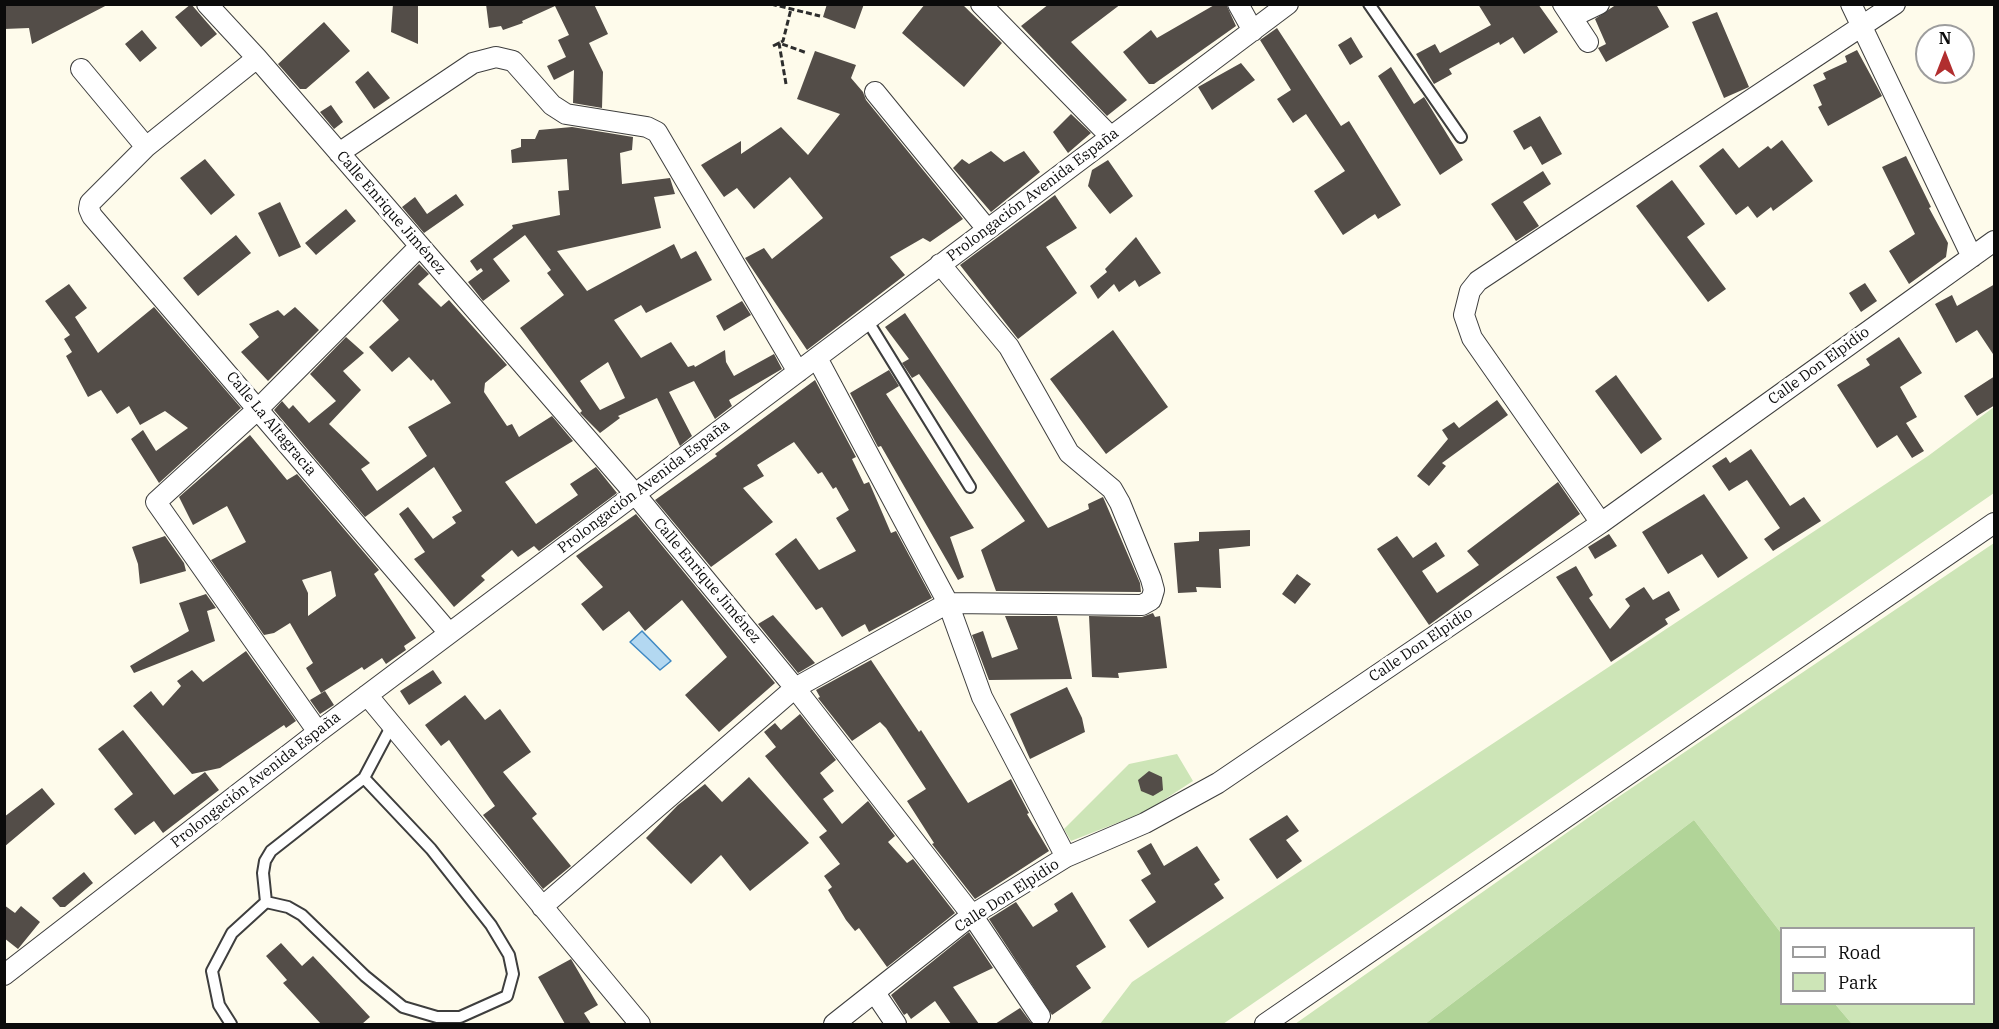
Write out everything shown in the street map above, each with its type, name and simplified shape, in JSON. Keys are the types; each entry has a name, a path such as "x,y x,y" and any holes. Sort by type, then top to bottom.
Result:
{"street":[{"name":"Calle Enrique Jiménez","path":"207,4 257,58 635,494 795,688 972,915 1040,1016"},
{"path":"981,4 1111,137"},
{"path":"1238,4 1253,31"},
{"name":"Prolongación Avenida España","path":"4,975 318,732 1288,4"},
{"path":"1588,42 1568,11 1599,4"},
{"path":"1851,4 1972,257"},
{"path":"1601,523 1472,338 1464,315 1470,291 1478,281 1895,4"},
{"path":"339,153 473,63 496,57 513,61 552,105 566,114 647,128 657,132 798,372"},
{"path":"81,69 146,147 257,58"},
{"path":"875,92 987,229"},
{"name":"Calle La Altagracia","path":"146,147 90,203 92,216 449,633"},
{"name":"Calle Don Elpidio","path":"834,1024 972,915 1066,857 1145,822 1218,783 1601,523 1995,241"},
{"path":"318,732 156,502 258,409 420,246"},
{"path":"542,906 795,688 948,603 1142,605 1151,600 1154,590 1120,503 1112,489 1069,453 1009,347 940,264"},
{"path":"818,358 948,603 982,697 1066,857"},
{"path":"1265,1024 1995,524"},
{"path":"367,695 640,1024"},
{"path":"875,993 896,1024"}],"lane":[{"path":"1369,4 1461,137"},
{"path":"867,320 970,487"},
{"path":"266,902 263,873 265,861 271,851 364,778 392,725"},
{"path":"266,902 288,907 302,915 365,976 403,1007 460,1021 507,996 513,974 509,955 491,925 431,849 364,778"},
{"path":"231,1024 219,1005 212,971 232,933 266,902"}],"path":[{"path":"771,4 820,16"},
{"path":"773,46 783,41 791,9"},
{"path":"779,43 807,53"},
{"path":"779,43 786,84"}],"green space":[{"path":"1994,407 1994,493 1223,1024 1100,1024 1132,982 1928,456"},
{"path":"1994,543 1994,1024 1852,1024 1836,1005 1975,1005 1975,927 1780,927 1780,932 1694,820 1425,1024 1295,1024 1602,808"},
{"path":"1177,754 1193,781 1145,812 1071,841 1064,829 1129,764"},
{"path":"1694,820 1780,932 1780,1005 1836,1005 1852,1024 1425,1024"}],"water":[{"path":"642,631 671,661 660,670 630,642"}],"building":[{"path":"4,4 109,4 32,44 29,28 4,29"},
{"path":"191,4 217,34 201,47 175,17"},
{"path":"393,4 418,4 418,44 391,32"},
{"path":"486,4 594,4 608,34 589,43 603,72 602,108 573,103 574,70 554,80 547,66 566,57 558,40 569,35 555,6 522,21 523,23 503,30 501,26 489,28"},
{"path":"827,4 864,4 855,29 823,17"},
{"path":"925,4 962,4 1002,43 964,87 902,33"},
{"path":"1049,4 1121,4 1071,42 1127,100 1107,116 1021,26"},
{"path":"1216,4 1226,4 1236,26 1154,84 1149,84 1123,52 1151,30 1157,38"},
{"path":"1478,4 1538,4 1558,32 1524,54 1513,37 1500,45 1499,42 1449,69 1452,74 1434,84 1416,54 1435,44 1440,53 1491,25"},
{"path":"1617,4 1656,4 1669,27 1606,62 1598,48 1606,44 1595,19"},
{"path":"1717,12 1749,87 1724,98 1692,22"},
{"path":"324,22 350,51 306,89 300,89 278,64"},
{"path":"1277,28 1341,126 1349,121 1401,205 1378,219 1375,214 1343,235 1314,191 1345,171 1306,114 1293,123 1277,99 1291,90 1260,40"},
{"path":"142,30 157,48 140,62 125,44"},
{"path":"1351,37 1363,57 1350,65 1338,45"},
{"path":"1857,50 1882,96 1828,126 1818,107 1822,105 1813,85 1826,79 1823,73 1847,62 1845,56"},
{"path":"815,51 856,65 851,78 863,92 866,100 963,219 930,242 923,238 890,257 905,275 807,350 745,258 764,248 772,259 823,218 790,177 754,209 737,188 724,197 701,165 741,141 741,154 781,127 808,155 840,114 797,99"},
{"path":"1241,63 1255,80 1212,110 1198,87"},
{"path":"1391,67 1414,104 1424,97 1463,160 1440,175 1378,76"},
{"path":"368,71 390,98 374,109 355,82"},
{"path":"331,105 343,122 334,129 320,112"},
{"path":"1071,114 1091,133 1068,153 1053,132"},
{"path":"1540,116 1562,154 1542,165 1531,146 1524,150 1513,131"},
{"path":"572,127 633,137 632,150 620,153 622,184 670,178 675,194 654,197 661,228 557,251 587,291 674,244 681,259 696,251 712,280 646,313 641,305 614,320 641,358 671,342 688,367 694,365 695,367 725,350 726,362 734,376 774,354 782,369 729,400 732,406 715,419 694,381 669,392 692,436 680,446 657,398 618,416 620,418 600,433 580,413 582,411 520,328 564,295 547,273 551,270 525,235 493,259 510,281 483,301 468,282 483,271 481,268 477,271 470,261 513,228 512,225 560,215 558,191 569,190 567,159 512,163 511,150 521,147 521,139 535,139 539,130","holes":["608,362 625,398 600,410 580,381"]},
{"path":"1782,140 1813,181 1773,211 1771,207 1757,218 1748,206 1736,215 1699,166 1723,148 1739,168 1768,146 1771,149"},
{"path":"991,151 1004,162 1024,151 1040,172 991,212 953,168 962,159 969,164"},
{"path":"1906,156 1931,207 1929,208 1948,243 1946,257 1909,284 1889,251 1915,234 1882,167"},
{"path":"205,159 235,195 211,215 180,178"},
{"path":"1108,160 1133,196 1110,214 1088,186 1092,170"},
{"path":"1543,171 1551,184 1523,202 1539,226 1516,241 1491,204"},
{"path":"1672,180 1705,224 1687,237 1726,289 1708,302 1636,206"},
{"path":"456,194 464,205 424,233 402,207 415,197 427,214"},
{"path":"1055,195 1077,228 1046,247 1077,293 1018,339 960,265"},
{"path":"280,202 301,247 279,257 258,213"},
{"path":"346,209 356,221 316,255 305,243"},
{"path":"236,235 251,253 198,296 183,278"},
{"path":"1136,237 1161,273 1139,287 1135,280 1119,292 1114,284 1098,299 1090,286 1107,272 1105,269"},
{"path":"419,264 429,274 418,284 441,307 449,300 507,365 485,383 484,392 507,426 512,424 519,437 552,416 573,441 505,482 536,524 578,495 570,484 596,467 617,493 539,551 534,546 518,557 512,550 481,576 485,580 454,607 414,559 425,552 399,514 408,507 433,539 456,523 452,517 462,511 434,467 365,517 274,410 282,401 289,409 293,405 309,423 336,401 310,374 346,337 364,353 343,371 361,390 329,424 370,463 361,469 377,491 427,456 408,427 451,403 433,379 431,381 409,357 392,372 369,347 399,320 382,301"},
{"path":"1865,283 1877,301 1861,312 1849,293"},
{"path":"69,284 87,308 75,317 98,353 154,307 241,408 159,483 131,439 143,430 156,451 188,428 165,411 140,425 129,406 117,414 101,390 88,397 66,356 72,352 64,339 70,335 45,301"},
{"path":"1995,284 1995,357 1977,330 1956,343 1935,304 1952,295 1957,306"},
{"path":"742,301 751,315 724,331 716,316"},
{"path":"295,307 319,330 268,381 241,352 259,337 249,324 278,310 284,316"},
{"path":"905,313 1048,528 1089,509 1088,504 1103,497 1140,583 1141,592 996,591 981,550 1025,521 919,374 912,378 902,363 909,359 885,327"},
{"path":"1113,330 1168,407 1106,454 1050,379"},
{"path":"1899,337 1922,373 1900,387 1917,417 1906,423 1924,451 1912,458 1897,435 1877,448 1837,385 1870,365 1866,359"},
{"path":"889,370 899,386 886,394 974,528 950,537 964,577 958,580 881,446 878,447 850,393"},
{"path":"1616,375 1662,439 1641,454 1595,391"},
{"path":"1995,376 1995,405 1977,416 1964,396"},
{"path":"815,380 856,457 852,459 864,484 869,482 891,533 896,531 932,598 869,632 865,624 842,637 822,607 816,610 775,554 796,538 819,570 856,551 836,518 849,510 836,487 833,489 822,472 818,474 794,442 757,465 764,476 743,488 773,522 711,567 655,500 717,456 715,454"},
{"path":"1497,400 1508,415 1442,463 1446,466 1429,486 1417,476 1448,439 1442,430 1454,422 1459,428"},
{"path":"250,435 287,480 297,474 379,570 374,574 416,638 404,646 406,650 386,664 382,658 364,670 362,667 321,693 306,668 313,663 290,623 274,633 264,635 211,560 246,542 227,506 193,525 179,497","holes":["331,571 336,596 308,616 308,593 302,580"]},
{"path":"1751,449 1790,506 1804,497 1821,521 1773,551 1764,539 1780,528 1747,480 1729,491 1712,466 1726,457 1730,463"},
{"path":"1558,482 1580,514 1429,625 1377,549 1397,536 1413,558 1436,542 1445,556 1422,571 1437,593 1479,565 1467,551"},
{"path":"1704,494 1748,558 1718,578 1702,554 1668,574 1642,532"},
{"path":"636,514 775,683 719,732 685,695 727,657 682,600 645,631 629,611 603,631 581,604 603,587 576,556"},
{"path":"1250,530 1250,546 1219,549 1221,588 1196,587 1197,592 1178,593 1174,543 1199,541 1199,532"},
{"path":"1609,534 1617,546 1595,559 1588,547"},
{"path":"165,536 184,563 186,571 140,584 138,564 132,547"},
{"path":"1576,566 1593,595 1589,598 1610,629 1630,606 1625,599 1644,587 1653,600 1669,591 1680,610 1665,619 1668,624 1611,662 1556,577"},
{"path":"1297,574 1311,584 1295,604 1282,594"},
{"path":"206,594 216,608 207,611 215,641 134,673 130,666 189,631 179,603"},
{"path":"1153,613 1155,617 1160,616 1167,668 1118,673 1119,678 1092,677 1089,616 1142,617"},
{"path":"773,615 815,663 798,673 758,624"},
{"path":"1005,616 1057,616 1072,679 989,680 972,635 983,631 992,658 1018,649"},
{"path":"246,651 296,721 286,728 284,725 220,768 192,774 133,706 151,691 163,706 181,686 177,681 192,670 203,682"},
{"path":"871,660 919,732 921,730 968,803 1011,779 1029,813 1027,814 1049,851 975,899 932,844 934,843 907,801 926,789 886,728 880,722 852,741 818,698 820,697 816,690"},
{"path":"433,670 442,683 409,705 400,691"},
{"path":"1067,687 1082,718 1085,732 1030,759 1010,714"},
{"path":"325,691 334,705 320,714 310,700"},
{"path":"465,695 485,720 500,709 531,752 503,772 537,814 532,818 571,866 543,889 483,815 495,806 449,740 441,746 425,725"},
{"path":"800,714 836,760 820,773 834,791 823,799 842,824 868,801 895,836 888,842 907,863 913,859 955,913 887,967 859,928 855,931 846,920 828,890 832,887 824,876 840,864 819,837 827,831 765,756 776,747 764,732 775,723 781,730"},
{"path":"123,730 174,795 205,772 219,790 163,833 154,821 135,835 114,809 133,794 98,749"},
{"path":"1149,771 1162,777 1163,790 1153,796 1141,791 1138,780"},
{"path":"749,777 809,843 750,891 721,855 691,884 646,838 678,805 705,784 722,802"},
{"path":"42,788 55,804 4,847 4,817"},
{"path":"1287,815 1299,831 1286,840 1302,861 1277,879 1249,839"},
{"path":"1151,843 1164,866 1197,846 1220,880 1214,884 1224,898 1148,948 1129,920 1156,902 1141,880 1151,874 1137,851"},
{"path":"84,872 93,883 65,907 60,907 52,898"},
{"path":"1072,892 1106,947 1076,966 1091,988 1052,1015 989,919 1016,902 1033,927 1058,911 1054,904"},
{"path":"4,905 15,913 21,906 40,922 18,949 4,938"},
{"path":"969,932 993,968 953,987 979,1024 951,1024 935,1001 911,1019 907,1013 904,1015 891,995"},
{"path":"281,943 302,966 313,956 370,1017 362,1024 321,1024 283,983 287,980 266,956"},
{"path":"571,959 598,1005 584,1013 591,1024 565,1024 538,977"},
{"path":"1020,1008 1032,1024 995,1024"}]}
